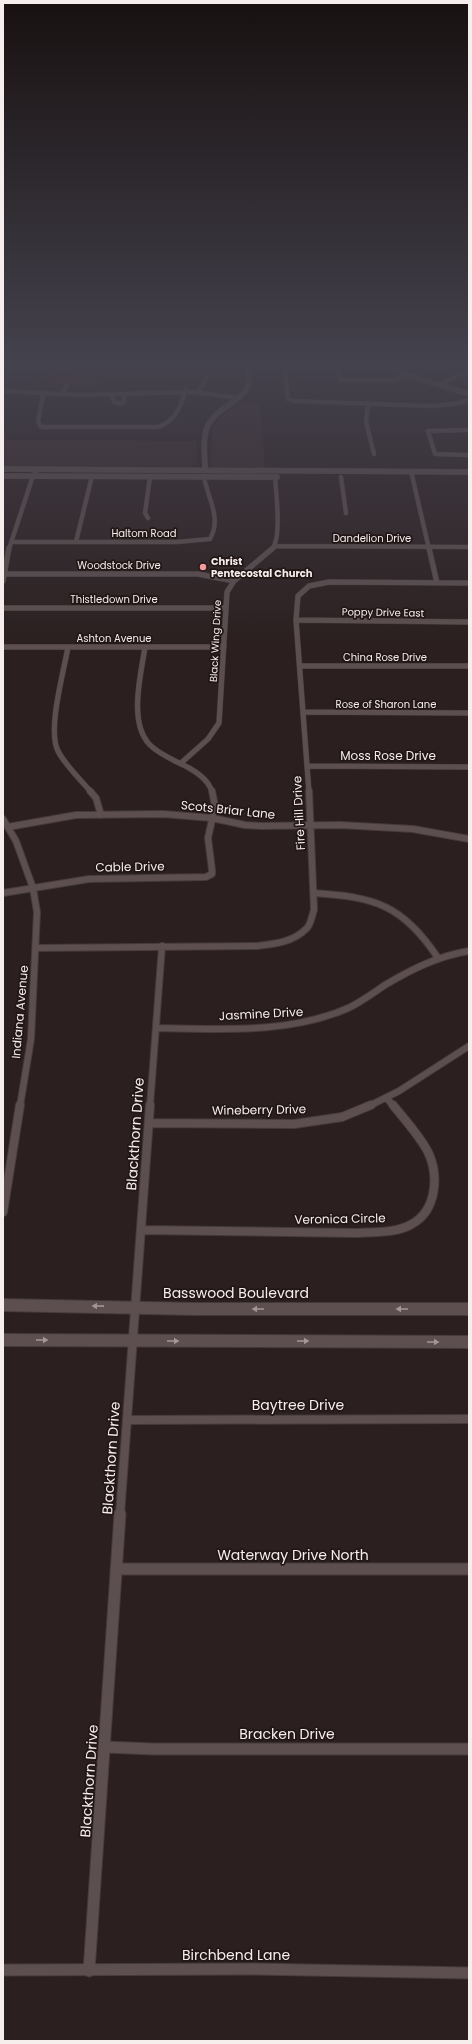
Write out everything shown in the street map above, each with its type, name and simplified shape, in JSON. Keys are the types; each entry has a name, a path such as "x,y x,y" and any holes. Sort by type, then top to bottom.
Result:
{"main road":[{"path":"185,477 200,473 205,469 205,457"},
{"path":"3,469 297,470 469,478"},
{"path":"205,469 222,477"},
{"path":"258,470 275,477 297,470"},
{"path":"3,476 340,477 469,472"},
{"name":"Basswood Boulevard","path":"3,1306 469,1309"},
{"path":"3,1340 469,1342"}],"street":[{"path":"3,581 11,542 33,476 38,469"},
{"path":"411,475 437,583"},
{"path":"76,542 92,476"},
{"path":"148,518 145,513 150,476"},
{"name":"Haltom Road","path":"11,542 177,542 210,539 214,529 214,508 205,487 204,477"},
{"path":"275,477 278,536 275,546"},
{"path":"340,477 346,513"},
{"name":"Dandelion Drive","path":"275,546 469,547"},
{"name":"Black Wing Drive","path":"181,763 208,739 219,723 227,592 234,581 268,554 275,546"},
{"name":"Woodstock Drive","path":"4,574 198,574 234,581"},
{"name":"Fire Hill Drive","path":"36,948 110,946 257,946 277,944 292,939 308,927 312,920 314,910 314,893 312,827 301,666 296,620 296,600 298,595 319,583 469,583"},
{"name":"Thistledown Drive","path":"3,608 226,608"},
{"name":"Poppy Drive East","path":"296,620 469,622"},
{"name":"Ashton Avenue","path":"3,647 224,647"},
{"path":"68,647 54,724 55,742 58,751 96,798 101,815"},
{"name":"Cable Drive","path":"3,893 89,879 130,877 206,877 210,875 212,870 209,854 210,828 215,804 211,788 200,775 155,748 146,740 139,728 138,711 145,647"},
{"name":"China Rose Drive","path":"301,666 469,666"},
{"name":"Rose of Sharon Lane","path":"304,712 469,713"},
{"name":"Moss Rose Drive","path":"307,766 469,767"},
{"name":"Scots Briar Lane","path":"8,827 69,815 163,814 212,818 245,825 312,827 340,825 413,829 436,831 469,839"},
{"name":"Indiana Avenue","path":"3,819 16,841 33,888 37,912 31,1039 3,1212"},
{"path":"314,893 354,896 383,904 396,910 422,933 438,958"},
{"name":"Blackthorn Drive","path":"89,1971 116,1569 137,1307 162,946"},
{"name":"Jasmine Drive","path":"157,1028 250,1027 309,1022 346,1010 411,969 438,958 469,951"},
{"name":"Wineberry Drive","path":"150,1123 301,1123 342,1117 387,1098 436,1069 469,1046"},
{"name":"Veronica Circle","path":"142,1230 346,1232 396,1230 412,1224 431,1204 434,1191 434,1171 430,1157 420,1141 387,1098"},
{"name":"Baytree Drive","path":"127,1420 469,1419"},
{"name":"Waterway Drive North","path":"116,1569 469,1569"},
{"name":"Bracken Drive","path":"105,1747 153,1749 469,1749"},
{"name":"Birchbend Lane","path":"3,1970 89,1971 251,1969 469,1973"}],"shaded area":[{"path":"3,457 197,457 197,463 189,467 3,466"},
{"path":"211,457 264,457 265,468 214,468 211,466"}],"place":[{"name":"Christ Pentecostal Church","path":"203,567"}]}
